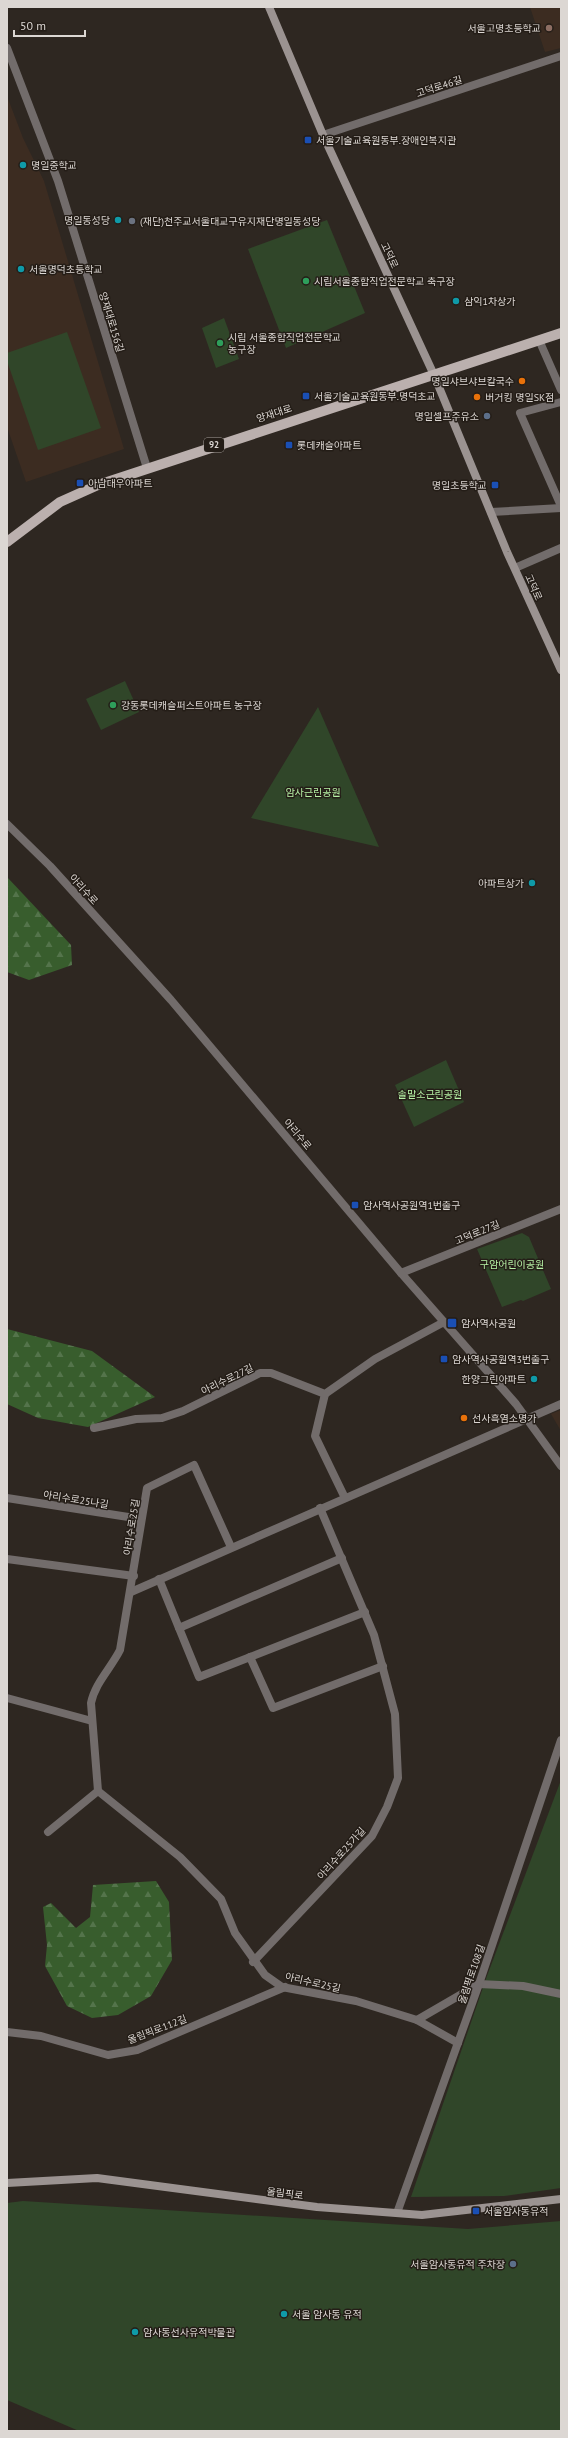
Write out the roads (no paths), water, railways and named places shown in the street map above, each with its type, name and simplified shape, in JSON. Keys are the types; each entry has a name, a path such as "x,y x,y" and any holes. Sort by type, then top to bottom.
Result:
{"main road":[{"name":"고덕로","path":"269,7 323,135 434,374 515,568 561,670"},
{"name":"양재대로","path":"7,542 60,502 98,485 561,333"},
{"name":"올림픽로","path":"7,2183 98,2178 293,2204 422,2215 561,2199"}],"street":[{"name":"양재대로156길","path":"7,48 58,181 146,468"},
{"name":"고덕로46길","path":"323,135 561,56"},
{"path":"539,340 561,390"},
{"path":"491,512 561,507 520,413 561,402"},
{"path":"515,568 561,548"},
{"name":"아리수로","path":"7,824 50,866 171,1000 401,1273 527,1419 561,1466"},
{"name":"고덕로27길","path":"401,1273 561,1210"},
{"path":"345,1498 314,1436 325,1394 375,1359 444,1322"},
{"name":"아리수로27길","path":"94,1428 136,1419 162,1418 184,1411 260,1373 270,1373 325,1394"},
{"path":"131,1592 320,1508 561,1404"},
{"name":"아리수로25길","path":"231,1547 194,1464 147,1488 141,1519 134,1576 120,1650 113,1664 93,1691 90,1703 98,1791 180,1857 222,1900 235,1933 253,1962 265,1975 285,1987 356,2001 417,2020 458,2043"},
{"name":"아리수로25나길","path":"7,1498 141,1519"},
{"name":"아리수로25가길","path":"253,1962 372,1836 387,1807 398,1778 398,1747 395,1714 383,1666 374,1635 365,1612 320,1508"},
{"path":"179,1628 342,1558"},
{"path":"7,1559 134,1576"},
{"path":"159,1579 199,1677 365,1612"},
{"path":"250,1657 273,1708 383,1666"},
{"path":"7,1698 92,1721"},
{"name":"올림픽로108길","path":"397,2213 479,1984 561,1740"},
{"path":"48,1832 98,1791"},
{"path":"417,2020 479,1984 523,1986 561,1994"},
{"name":"올림픽로112길","path":"7,2032 41,2036 108,2055 137,2050 285,1987"}],"place":[{"name":"서울고명초등학교","path":"549,28"},
{"name":"서울기술교육원동부.장애인복지관","path":"308,140"},
{"name":"명일중학교","path":"23,165"},
{"name":"명일동성당","path":"118,220"},
{"name":"(재단)천주교서울대교구유지재단명일동성당","path":"132,221"},
{"name":"서울명덕초등학교","path":"21,269"},
{"name":"시립서울종합직업전문학교 축구장","path":"306,281"},
{"name":"삼익1차상가","path":"456,301"},
{"name":"시립 서울종합직업전문학교 농구장","path":"220,343"},
{"name":"명일샤브샤브칼국수","path":"522,381"},
{"name":"서울기술교육원동부.명덕초교","path":"306,396"},
{"name":"버거킹 명일SK점","path":"477,397"},
{"name":"명일셀프주유소","path":"487,416"},
{"name":"롯데캐슬아파트","path":"289,445"},
{"name":"아남대우아파트","path":"80,483"},
{"name":"명일초등학교","path":"495,485"},
{"name":"강동롯데캐슬퍼스트아파트 농구장","path":"113,705"},
{"name":"아파트상가","path":"532,883"},
{"name":"암사역사공원역1번출구","path":"355,1205"},
{"name":"암사역사공원","path":"452,1323"},
{"name":"암사역사공원역3번출구","path":"444,1359"},
{"name":"한양그린아파트","path":"534,1379"},
{"name":"선사흑염소명가","path":"464,1418"},
{"name":"서울암사동유적","path":"476,2211"},
{"name":"서울암사동유적 주차장","path":"513,2264"},
{"name":"서울 암사동 유적","path":"284,2314"},
{"name":"암사동선사유적박물관","path":"135,2332"}],"park label":[{"name":"암사근린공원","path":"313,792"},
{"name":"솔말소근린공원","path":"430,1094"},
{"name":"구암어린이공원","path":"512,1264"}]}
